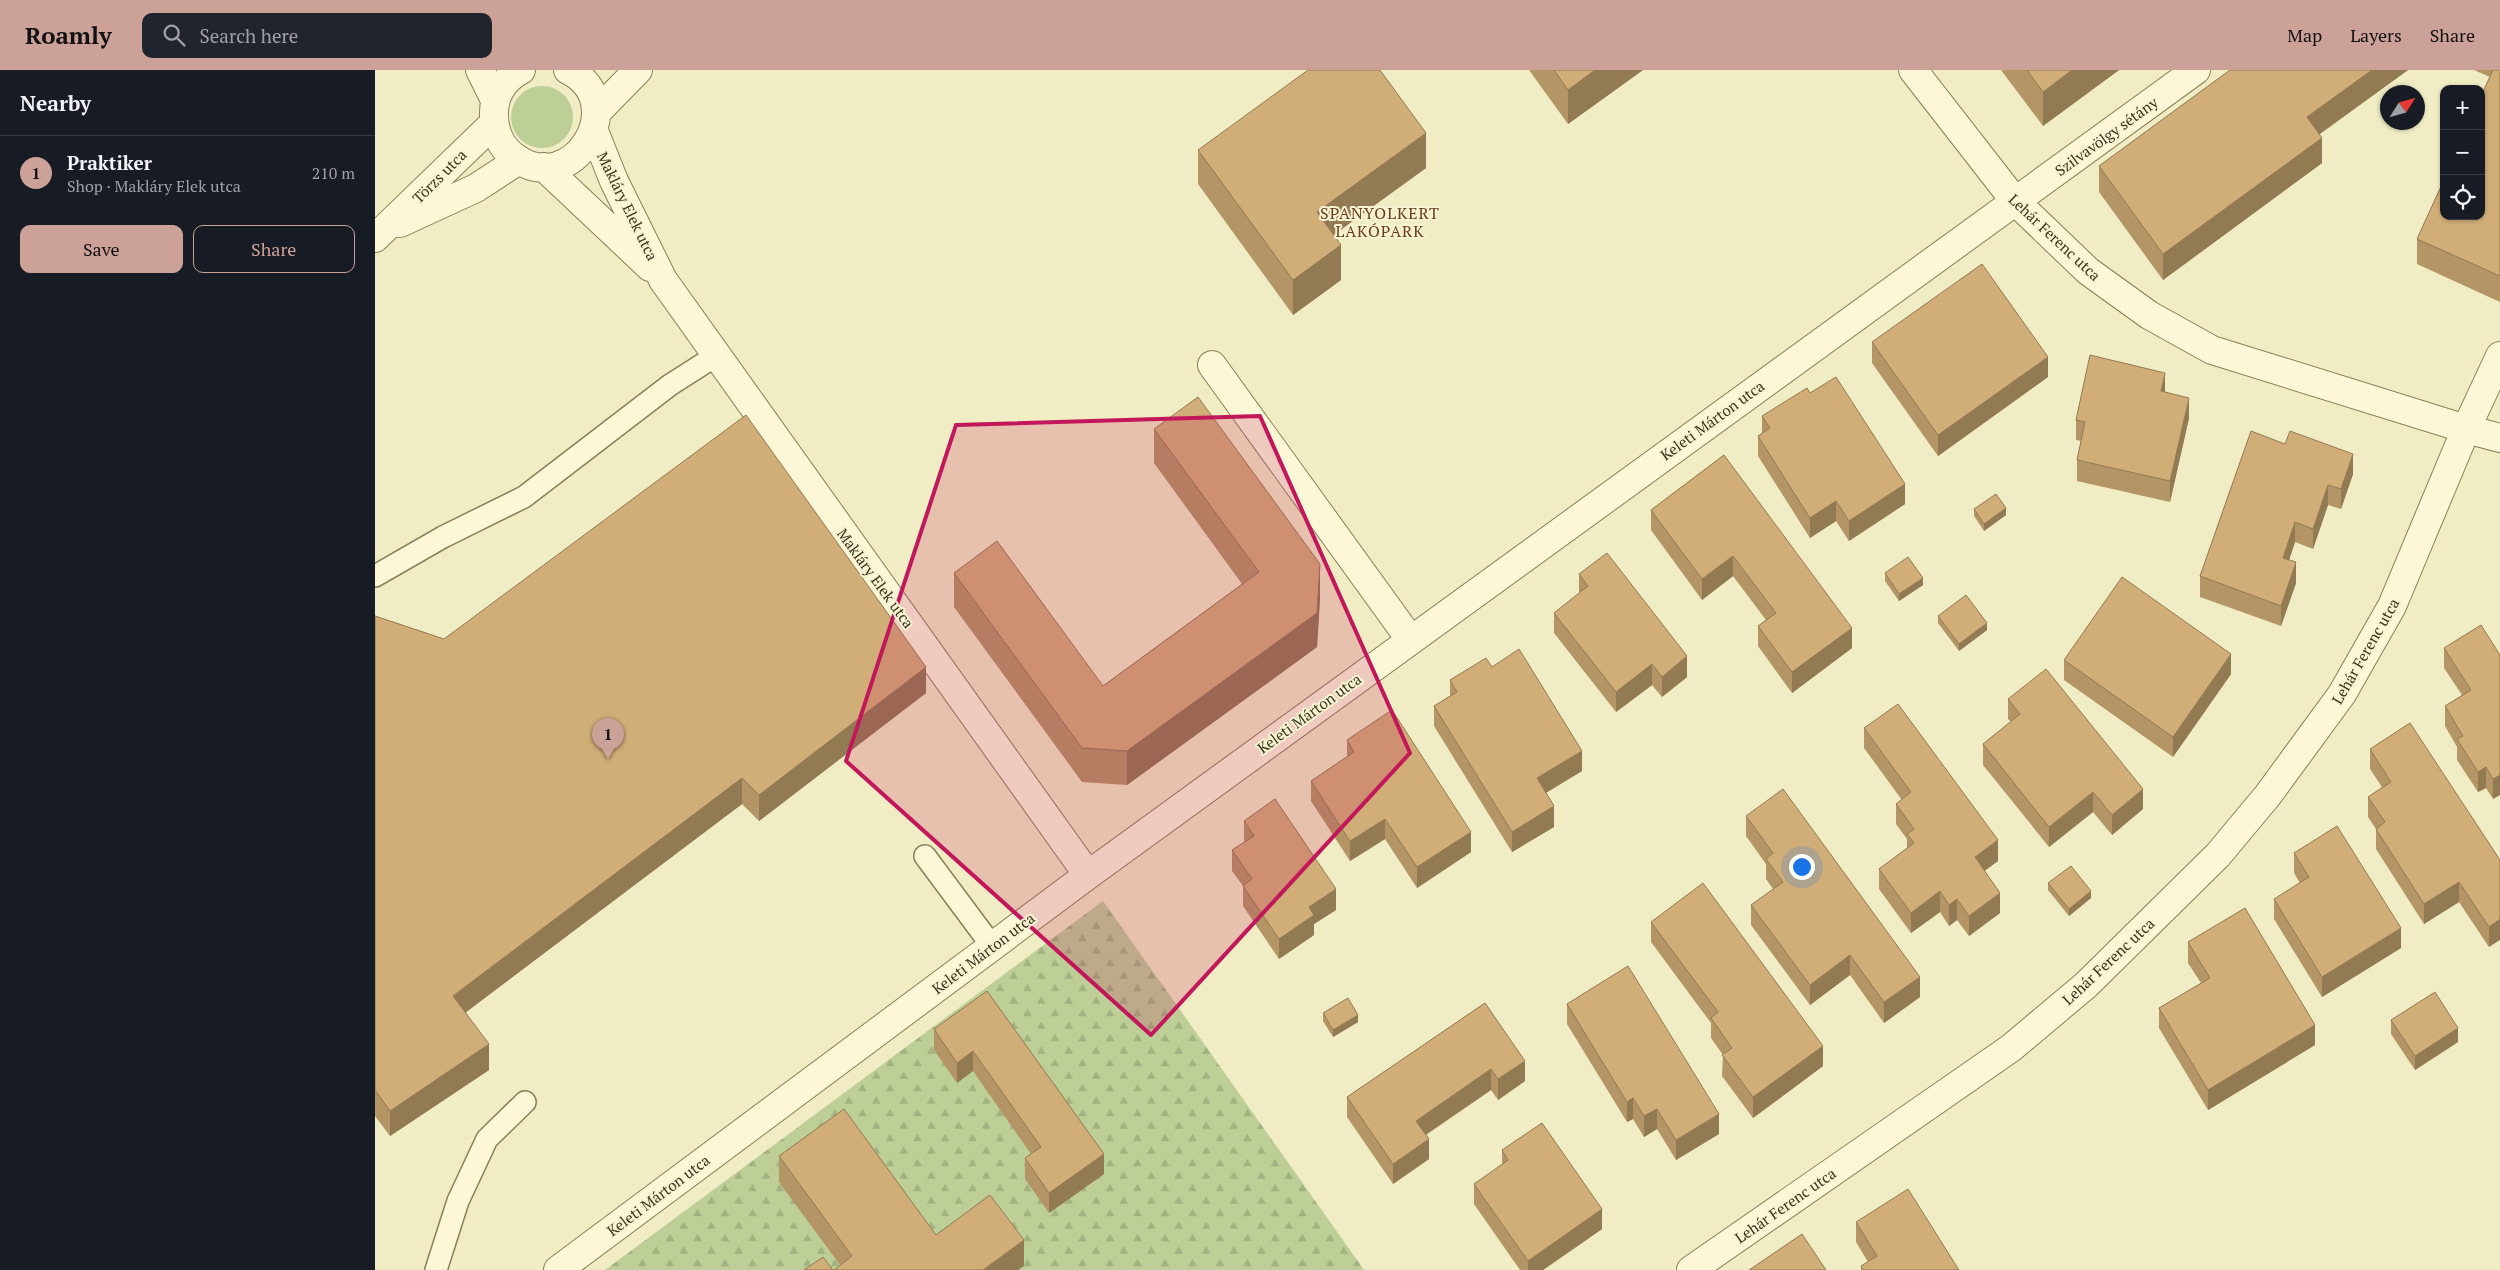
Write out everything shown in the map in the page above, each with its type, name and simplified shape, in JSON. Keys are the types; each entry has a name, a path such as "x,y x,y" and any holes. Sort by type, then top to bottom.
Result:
{"street":[{"path":"480,70 494,111"},
{"name":"Törzs utca","path":"380,234 494,111 507,80 521,70"},
{"name":"Makláry Elek utca","path":"567,70 582,80 589,90 605,162 663,280 1088,875"},
{"path":"595,122 638,70"},
{"name":"Lehár Ferenc utca","path":"1691,1270 2011,1048 2086,985 2218,855 2268,796 2342,694 2392,606 2466,430 2212,350 2149,315 2088,271 2015,201 1913,70"},
{"name":"Szilvavölgy sétány","path":"2015,201 2196,70"},
{"name":"Makláry Elek utca","path":"494,111 502,144 531,164 663,280"},
{"name":"Törzs utca","path":"380,234 531,164 569,161 588,143 595,122"},
{"name":"Keleti Márton utca","path":"558,1270 1088,875 1410,639 2015,201"},
{"path":"2500,356 2466,430 2500,438"},
{"path":"1212,364 1410,639"}],"lane":[{"path":"375,576 443,537 524,497 662,391 717,355"},
{"path":"925,856 992,946"},
{"path":"436,1270 458,1201 487,1139 525,1102"}],"highlighted area":[{"path":"1260,416 1410,753 1151,1035 846,761 956,425"}],"green space":[{"path":"542,86 554,88 564,95 571,105 573,117 571,129 564,139 554,146 542,148 530,146 520,139 513,129 511,117 513,105 520,95 530,88"},
{"path":"1103,901 1364,1270 605,1270"}],"building":[{"path":"1308,70 1380,70 1426,133 1317,212 1341,245 1293,280 1198,150"},
{"path":"1554,70 1595,70 1568,90"},
{"path":"2027,70 2072,70 2043,92"},
{"path":"2230,70 2372,70 2307,117 2322,138 2163,254 2099,166"},
{"path":"2493,70 2500,70 2500,276 2417,239 2440,189 2440,220 2485,220 2485,87"},
{"path":"1982,264 2048,357 1938,435 1872,342"},
{"path":"2090,355 2165,373 2161,391 2189,398 2170,481 2077,460 2085,422 2076,420"},
{"path":"1836,377 1905,484 1849,521 1836,501 1810,518 1758,436 1770,428 1762,416 1807,388 1810,393"},
{"path":"1198,397 1320,564 1317,613 1127,751 1082,748 954,573 997,541 1103,686 1259,572 1154,429"},
{"path":"746,415 926,667 759,795 742,778 453,996 489,1044 390,1111 375,1090 375,616 444,639"},
{"path":"2251,431 2285,444 2290,431 2353,454 2341,489 2328,485 2313,529 2295,522 2283,558 2296,562 2281,606 2200,576"},
{"path":"1724,455 1852,628 1792,672 1758,626 1776,613 1733,556 1702,579 1651,510"},
{"path":"1996,494 2006,508 1984,524 1974,509"},
{"path":"1607,553 1687,656 1662,677 1652,664 1616,692 1554,613 1588,586 1579,574"},
{"path":"1908,557 1923,578 1899,594 1885,573"},
{"path":"2122,577 2231,654 2173,737 2064,660"},
{"path":"1966,595 1987,623 1959,644 1938,616"},
{"path":"2481,625 2500,655 2500,775 2493,779 2486,767 2478,772 2457,739 2463,736 2445,706 2471,690 2444,648"},
{"path":"1519,649 1582,751 1537,778 1554,806 1512,832 1434,706 1457,692 1450,680 1486,658 1492,667"},
{"path":"2046,669 2143,789 2112,815 2093,792 2049,827 1983,744 2020,714 2008,699"},
{"path":"1898,704 1998,840 1975,857 2000,893 1969,916 1957,899 1949,905 1940,891 1911,913 1879,869 1914,843 1907,834 1914,829 1896,804 1911,792 1864,728"},
{"path":"1392,710 1471,832 1417,867 1385,819 1350,841 1311,781 1354,752 1347,740"},
{"path":"2410,723 2500,860 2500,919 2489,927 2459,882 2424,904 2376,829 2385,822 2368,797 2391,782 2370,749"},
{"path":"1783,789 1920,977 1884,1002 1850,955 1810,985 1751,905 1783,882 1766,859 1773,853 1746,816"},
{"path":"1275,799 1336,889 1309,907 1314,915 1279,939 1243,886 1252,879 1232,850 1254,836 1244,821"},
{"path":"2337,826 2401,928 2322,977 2274,899 2309,877 2294,853"},
{"path":"2071,866 2091,891 2069,909 2048,883"},
{"path":"1703,883 1823,1046 1753,1097 1722,1055 1732,1048 1711,1018 1718,1012 1651,922"},
{"path":"2245,908 2315,1025 2208,1090 2159,1008 2210,978 2188,942"},
{"path":"1628,966 1719,1114 1676,1140 1657,1109 1644,1116 1633,1098 1627,1102 1567,1004"},
{"path":"987,991 1104,1154 1049,1193 1025,1158 1041,1147 973,1051 957,1063 934,1029"},
{"path":"2435,992 2458,1028 2415,1056 2391,1020"},
{"path":"1348,998 1358,1015 1333,1030 1323,1013"},
{"path":"1485,1003 1525,1061 1498,1079 1491,1069 1416,1121 1429,1139 1393,1164 1347,1097"},
{"path":"844,1109 936,1235 990,1195 1024,1240 983,1270 834,1270 852,1256 779,1156"},
{"path":"1542,1123 1602,1209 1528,1261 1474,1184 1508,1160 1502,1150"},
{"path":"1908,1189 1959,1270 1863,1270 1861,1266 1877,1256 1856,1222"},
{"path":"1802,1234 1826,1270 1749,1270"},
{"path":"823,1257 833,1270 804,1270"}],"place":[{"name":"Praktiker","path":"608,759"}],"district":[{"name":"SPANYOLKERT LAKÓPARK","path":"1380,222"}]}
